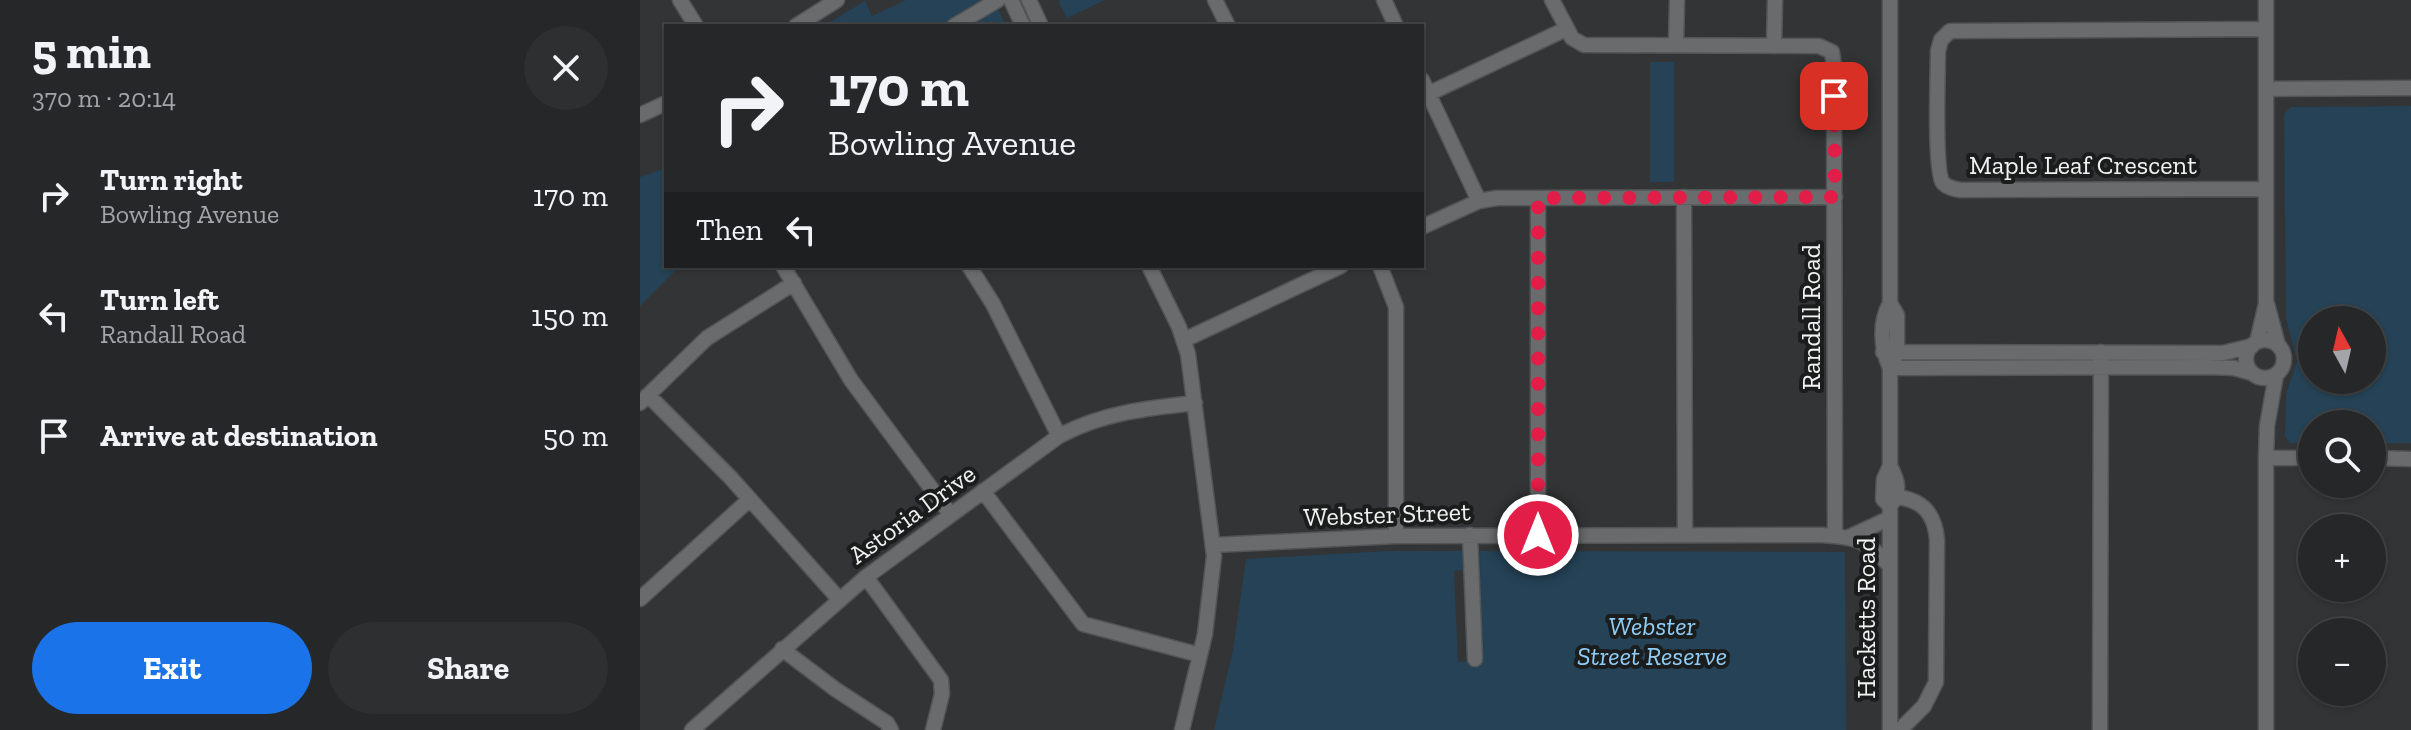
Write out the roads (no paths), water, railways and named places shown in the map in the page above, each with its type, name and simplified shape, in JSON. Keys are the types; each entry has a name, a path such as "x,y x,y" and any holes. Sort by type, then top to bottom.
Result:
{"street":[{"path":"680,0 695,24"},
{"path":"799,24 837,0"},
{"path":"957,24 998,0"},
{"path":"1011,0 1022,24"},
{"path":"1029,0 1040,24"},
{"path":"1215,0 1221,24"},
{"path":"1384,0 1395,24"},
{"path":"1552,0 1572,38 1584,45 1774,46 1775,0"},
{"path":"1676,45 1677,0"},
{"name":"Hacketts Road","path":"1890,0 1890,303 1897,315 1890,352 1890,466 1884,479 1883,499 1893,507 1890,730"},
{"path":"2266,0 2266,304 2255,344 2246,362 2256,375 2267,426"},
{"path":"1479,201 1425,87 1566,29"},
{"name":"Maple Leaf Crescent","path":"2266,29 1950,31 1941,40 1938,51 1938,164 1943,183 1950,188 2266,189"},
{"name":"Randall Road","path":"1774,46 1819,46 1830,51 1834,60 1842,536"},
{"path":"2266,89 2411,88"},
{"path":"640,115 664,104"},
{"path":"1684,197 1685,535"},
{"path":"1424,226 1479,201 1497,198 1835,197"},
{"path":"1538,198 1538,535"},
{"path":"784,268 851,380 951,515"},
{"path":"970,268 993,304 1059,436"},
{"path":"1150,268 1184,340 1214,545 1208,615 1182,730"},
{"path":"1184,340 1337,268"},
{"path":"1381,268 1396,307 1396,536"},
{"path":"794,283 716,331 644,399 750,499 839,599"},
{"path":"2266,304 2284,360 2276,375 2267,426 2266,730"},
{"path":"1890,352 2223,353 2268,341 2278,345"},
{"path":"2100,730 2101,352"},
{"path":"1890,368 2225,367 2256,375 2276,375"},
{"name":"Astoria Drive","path":"692,730 866,577 1059,436 1114,414 1195,403"},
{"path":"2266,458 2298,458"},
{"path":"2386,458 2411,459"},
{"path":"983,491 1083,624 1200,655"},
{"path":"640,599 750,499"},
{"path":"1893,507 1911,499 1922,505 1936,523 1937,540 1936,682 1924,706 1900,730"},
{"name":"Webster Street","path":"1214,545 1396,536 1842,536 1893,507"},
{"path":"1470,535 1475,659"},
{"path":"1842,536 1865,542 1890,566"},
{"path":"866,577 941,680 942,694 933,730"},
{"path":"782,649 813,674 887,723 891,730"}],"park label":[{"name":"Webster Street Reserve","path":"1652,641"}]}
